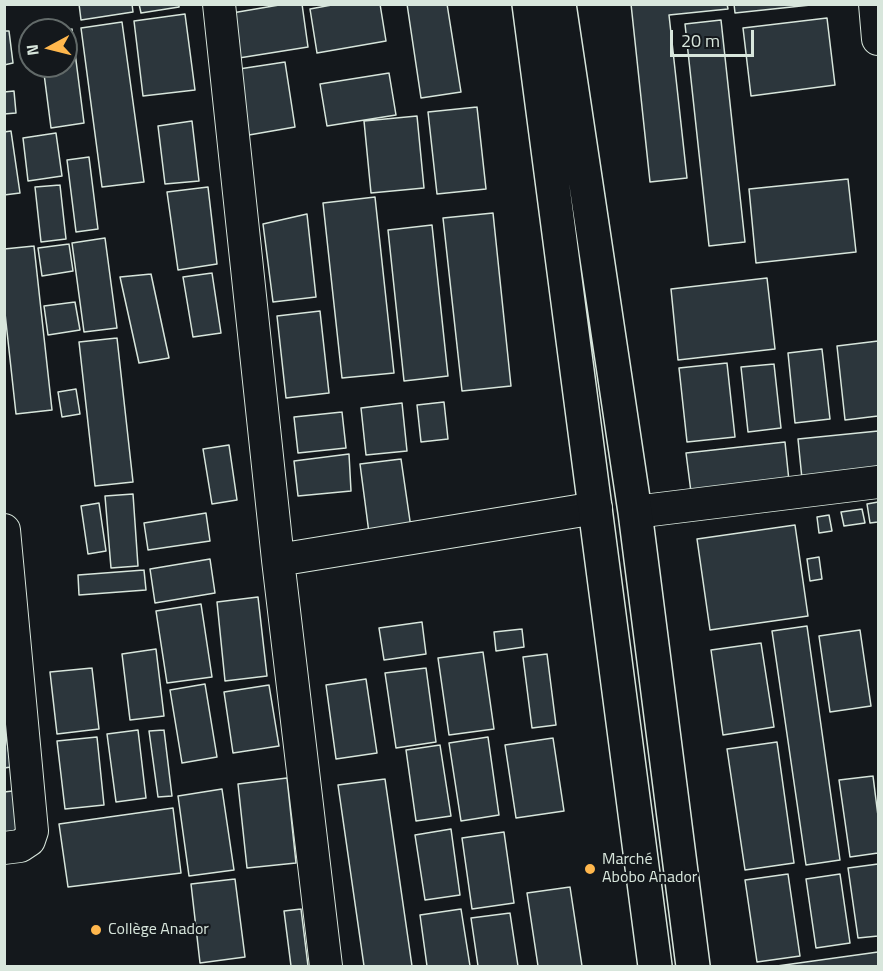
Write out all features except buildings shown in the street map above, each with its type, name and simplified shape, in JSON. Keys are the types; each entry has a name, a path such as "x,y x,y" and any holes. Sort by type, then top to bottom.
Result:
{"main road":[{"path":"529,4 655,966"},
{"path":"559,4 635,512 693,966"}],"street":[{"path":"219,4 278,560 326,966"},
{"path":"875,4 879,39"},
{"path":"635,512 879,482"},
{"path":"278,560 596,508"},
{"path":"4,530 32,831 29,840 20,846 4,848"}],"place":[{"name":"Marché Abobo Anador","path":"590,869"},
{"name":"Collège Anador","path":"96,930"}]}
